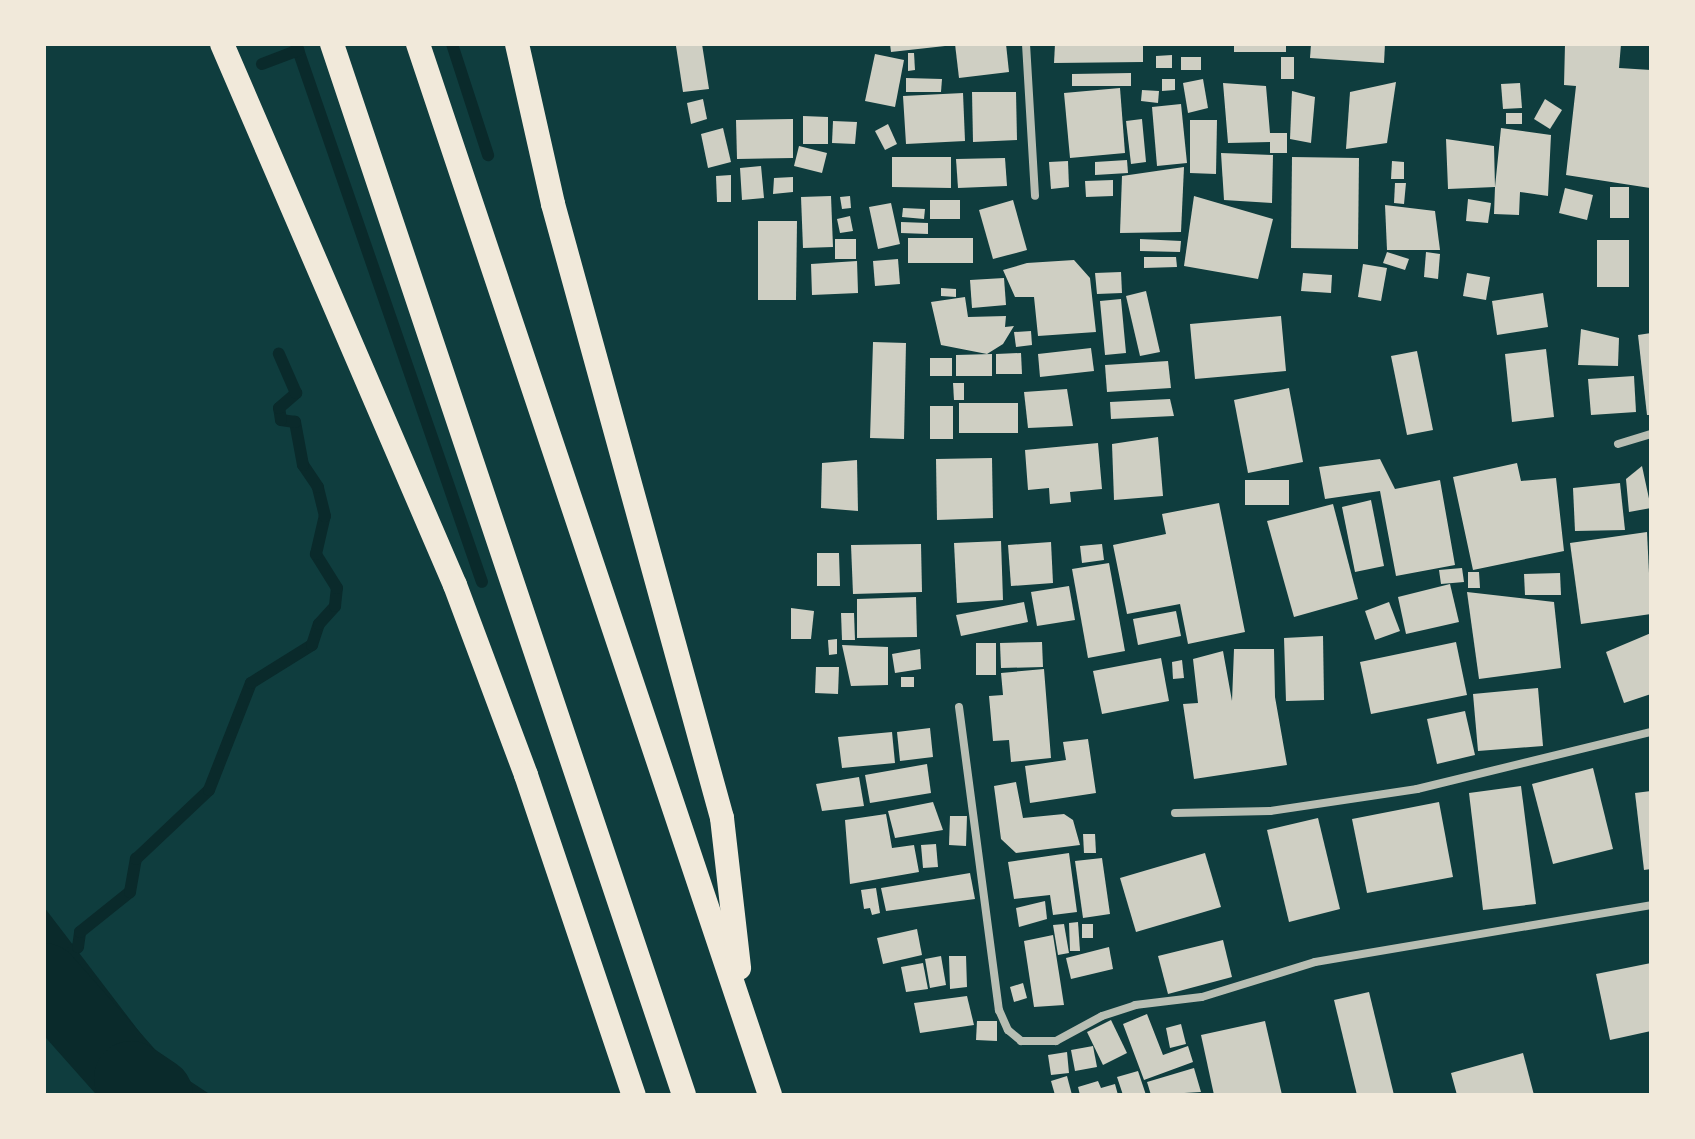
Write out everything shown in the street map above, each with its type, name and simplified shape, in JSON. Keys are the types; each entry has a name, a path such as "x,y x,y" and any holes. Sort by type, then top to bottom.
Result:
{"highway":[{"path":"222,44 455,585 526,775 634,1095"},
{"path":"332,44 684,1095"},
{"path":"418,44 770,1095"},
{"path":"517,44 553,204 722,818 745,1019"}],"street":[{"path":"1026,44 1035,196"},
{"path":"1618,444 1651,434"},
{"path":"959,707 999,1010 1008,1030 1021,1041 1056,1041 1102,1016 1135,1005 1202,997 1346,955 1651,905"},
{"path":"1175,813 1270,811 1417,789 1651,732"}],"water":[{"path":"44,907 164,1064 211,1095 175,1095 99,1025 44,954"}],"building":[{"path":"702,44 709,89 683,92 676,46"},
{"path":"890,44 945,44 945,46 891,52"},
{"path":"955,44 1006,44 1009,72 959,78"},
{"path":"1055,44 1143,44 1143,62 1054,63"},
{"path":"1234,44 1286,44 1286,52 1234,52"},
{"path":"1311,44 1385,44 1384,63 1310,58"},
{"path":"1565,44 1621,44 1619,68 1651,70 1650,188 1566,175 1576,86 1564,85"},
{"path":"908,53 914,53 915,70 908,71"},
{"path":"875,54 904,60 895,107 865,101"},
{"path":"1172,55 1172,68 1156,68 1156,56"},
{"path":"1181,57 1201,57 1201,70 1181,70"},
{"path":"1281,57 1294,57 1294,79 1281,79"},
{"path":"1131,73 1131,86 1072,86 1072,74"},
{"path":"906,78 942,79 941,92 906,92"},
{"path":"1162,79 1175,79 1175,90 1162,91"},
{"path":"1203,79 1208,108 1188,113 1183,83"},
{"path":"1396,82 1387,143 1346,149 1350,92"},
{"path":"1223,83 1266,86 1270,133 1287,133 1287,153 1270,153 1270,142 1228,143"},
{"path":"1520,83 1522,108 1503,109 1501,84"},
{"path":"1120,88 1125,153 1070,158 1064,93"},
{"path":"1142,90 1159,91 1158,103 1141,101"},
{"path":"1292,91 1315,97 1311,143 1290,139"},
{"path":"972,92 1016,92 1017,140 973,142"},
{"path":"963,93 965,141 906,144 903,96"},
{"path":"703,99 707,119 691,124 687,103"},
{"path":"1545,99 1562,110 1550,129 1534,119"},
{"path":"1181,104 1187,163 1157,166 1152,107"},
{"path":"1506,113 1522,113 1522,124 1506,124"},
{"path":"803,116 828,117 828,144 803,144"},
{"path":"793,119 793,158 737,159 736,120"},
{"path":"1142,119 1146,162 1131,164 1126,121"},
{"path":"1190,120 1217,120 1216,174 1190,173"},
{"path":"833,121 857,122 855,144 832,143"},
{"path":"888,124 897,144 885,150 875,131"},
{"path":"723,128 731,162 708,168 701,134"},
{"path":"1501,128 1551,135 1548,196 1520,192 1519,215 1494,214"},
{"path":"1446,139 1494,146 1495,187 1448,189"},
{"path":"799,146 827,153 822,173 794,166"},
{"path":"1221,153 1273,155 1272,203 1224,200"},
{"path":"892,157 951,157 951,188 892,187"},
{"path":"1292,157 1359,158 1358,249 1291,248"},
{"path":"1005,158 1007,186 958,188 956,159"},
{"path":"1127,160 1128,173 1095,175 1095,162"},
{"path":"1068,161 1069,187 1051,189 1049,162"},
{"path":"1392,161 1404,162 1404,179 1391,179"},
{"path":"761,166 764,198 742,200 740,168"},
{"path":"1184,167 1181,232 1120,233 1122,176"},
{"path":"731,175 731,202 717,202 716,176"},
{"path":"793,177 793,192 773,194 774,178"},
{"path":"1113,180 1113,196 1086,197 1085,181"},
{"path":"1395,183 1406,183 1404,204 1394,203"},
{"path":"1610,187 1629,187 1629,218 1610,218"},
{"path":"1565,188 1593,195 1587,220 1559,213"},
{"path":"831,196 833,247 803,248 801,197"},
{"path":"850,196 851,208 842,209 840,197"},
{"path":"1194,196 1273,219 1258,279 1184,266"},
{"path":"1468,199 1491,203 1488,223 1466,221"},
{"path":"930,200 960,200 960,219 930,219"},
{"path":"1013,200 1027,250 993,259 979,210"},
{"path":"891,203 900,244 878,249 869,207"},
{"path":"1385,205 1435,211 1440,250 1387,250"},
{"path":"903,208 925,209 924,219 902,217"},
{"path":"850,216 853,231 840,233 837,219"},
{"path":"758,221 797,221 796,300 758,300"},
{"path":"901,222 928,223 928,234 901,233"},
{"path":"908,238 973,238 973,263 908,263"},
{"path":"835,239 856,239 856,259 835,259"},
{"path":"1140,239 1181,241 1180,252 1140,251"},
{"path":"1597,240 1629,240 1629,287 1597,287"},
{"path":"1387,252 1409,259 1405,270 1383,263"},
{"path":"1426,252 1440,254 1438,279 1424,277"},
{"path":"1144,257 1176,257 1177,267 1144,268"},
{"path":"898,259 900,284 875,286 873,261"},
{"path":"1074,260 1090,278 1096,332 1038,336 1034,297 1015,297 1003,270 1027,263"},
{"path":"857,261 858,293 812,295 811,264"},
{"path":"1363,264 1387,268 1381,301 1358,297"},
{"path":"1121,272 1122,293 1097,294 1095,273"},
{"path":"1303,273 1332,275 1331,293 1301,291"},
{"path":"1467,273 1490,277 1486,300 1463,296"},
{"path":"1004,278 1006,305 972,308 970,280"},
{"path":"941,288 956,289 956,297 941,296"},
{"path":"1146,291 1160,352 1140,356 1126,296"},
{"path":"1543,293 1548,327 1497,335 1492,301"},
{"path":"965,297 968,317 1006,316 1005,327 1014,326 1003,344 987,354 941,345 931,302"},
{"path":"1121,299 1126,353 1105,355 1100,301"},
{"path":"1281,316 1286,371 1195,379 1190,324"},
{"path":"1581,329 1619,338 1618,366 1578,365"},
{"path":"1031,331 1032,345 1016,347 1014,332"},
{"path":"1651,333 1651,415 1647,415 1638,335"},
{"path":"873,342 906,343 904,439 870,438"},
{"path":"1091,348 1094,371 1040,377 1038,354"},
{"path":"1546,349 1554,417 1512,422 1505,354"},
{"path":"1417,351 1433,430 1407,435 1391,356"},
{"path":"1021,353 1022,374 996,374 996,354"},
{"path":"992,354 992,376 956,376 956,355"},
{"path":"930,358 952,358 952,376 930,376"},
{"path":"1168,361 1171,388 1107,392 1105,365"},
{"path":"1634,376 1636,412 1591,415 1588,379"},
{"path":"953,383 964,383 964,400 954,400"},
{"path":"1289,388 1303,462 1248,473 1234,400"},
{"path":"1067,389 1073,426 1028,428 1024,392"},
{"path":"1170,399 1174,416 1111,419 1110,402"},
{"path":"959,403 1018,403 1018,433 959,433"},
{"path":"930,406 953,406 953,439 930,439"},
{"path":"1158,437 1163,496 1114,500 1112,444"},
{"path":"1098,443 1102,489 1070,492 1071,502 1050,504 1049,488 1028,490 1025,450"},
{"path":"992,458 993,518 937,520 936,459"},
{"path":"1380,459 1395,489 1440,480 1455,565 1396,576 1380,491 1325,499 1319,467"},
{"path":"857,460 858,511 821,508 822,463"},
{"path":"1517,463 1521,481 1556,478 1564,551 1473,570 1453,477"},
{"path":"1642,466 1651,508 1629,512 1626,479"},
{"path":"1245,480 1289,480 1289,505 1245,505"},
{"path":"1620,483 1625,530 1575,531 1573,488"},
{"path":"1371,500 1384,566 1355,572 1342,507"},
{"path":"1219,503 1245,632 1188,644 1180,604 1127,614 1113,545 1166,534 1162,514"},
{"path":"1333,504 1358,599 1294,617 1267,521"},
{"path":"1647,532 1651,614 1581,624 1570,543"},
{"path":"1001,541 1003,600 957,603 954,543"},
{"path":"1051,542 1053,583 1011,586 1008,545"},
{"path":"921,544 922,592 853,594 851,545"},
{"path":"1102,544 1104,560 1082,563 1080,546"},
{"path":"817,553 839,553 840,586 817,586"},
{"path":"1109,563 1125,651 1088,658 1072,569"},
{"path":"1462,568 1464,582 1441,584 1439,570"},
{"path":"1468,572 1479,572 1480,588 1468,588"},
{"path":"1560,573 1561,595 1525,595 1524,574"},
{"path":"1450,584 1459,622 1406,634 1398,597"},
{"path":"1069,586 1075,620 1037,626 1031,592"},
{"path":"1467,592 1554,602 1561,668 1479,679"},
{"path":"916,597 917,637 857,638 857,599"},
{"path":"1024,602 1028,622 961,636 956,615"},
{"path":"1389,602 1400,631 1375,640 1365,611"},
{"path":"791,608 814,611 811,639 791,639"},
{"path":"1176,611 1181,636 1138,645 1133,619"},
{"path":"841,613 854,613 855,640 842,640"},
{"path":"1651,633 1651,694 1624,703 1606,652"},
{"path":"1323,636 1324,700 1286,701 1284,638"},
{"path":"837,639 837,654 829,655 828,640"},
{"path":"1042,642 1043,667 1001,668 1000,643"},
{"path":"1456,642 1467,695 1371,714 1360,662"},
{"path":"976,643 996,643 996,675 976,675"},
{"path":"842,645 888,647 888,685 851,686"},
{"path":"920,649 921,669 895,673 892,654"},
{"path":"1234,649 1274,649 1275,697 1287,765 1194,779 1183,704 1198,703 1193,659 1223,651 1232,701"},
{"path":"1161,658 1169,701 1102,714 1093,671"},
{"path":"1182,660 1184,678 1173,679 1172,662"},
{"path":"816,667 839,667 838,694 815,693"},
{"path":"1044,669 1051,758 1011,762 1009,740 993,741 989,696 1003,695 1001,673"},
{"path":"901,677 914,677 914,687 901,687"},
{"path":"1538,688 1543,746 1478,751 1473,694"},
{"path":"1465,711 1475,755 1437,764 1427,719"},
{"path":"930,728 933,757 900,761 897,732"},
{"path":"892,732 895,763 842,768 838,737"},
{"path":"1088,739 1096,793 1030,803 1025,766 1066,760 1063,742"},
{"path":"927,764 931,793 870,803 865,775"},
{"path":"1593,768 1613,849 1553,864 1532,784"},
{"path":"859,777 864,806 822,811 816,784"},
{"path":"1016,782 1023,818 1064,814 1073,820 1080,845 1016,853 1001,839 994,786"},
{"path":"1521,786 1536,904 1483,910 1469,793"},
{"path":"1651,791 1651,869 1644,870 1635,793"},
{"path":"933,802 943,830 895,838 888,811"},
{"path":"1439,802 1453,877 1367,893 1352,819"},
{"path":"886,814 892,848 914,845 919,872 850,884 845,820"},
{"path":"950,816 967,816 966,846 949,845"},
{"path":"1318,818 1340,909 1289,922 1267,830"},
{"path":"1083,834 1095,834 1096,853 1084,853"},
{"path":"936,844 938,867 923,868 921,845"},
{"path":"1069,853 1077,912 1053,915 1050,895 1014,899 1008,862"},
{"path":"1205,853 1221,907 1136,932 1120,878"},
{"path":"1102,858 1110,914 1083,918 1075,861"},
{"path":"970,873 975,899 886,911 881,888"},
{"path":"876,888 880,913 872,915 870,908 864,909 861,890"},
{"path":"1045,901 1047,919 1019,927 1016,908"},
{"path":"1078,922 1080,951 1070,951 1069,923"},
{"path":"1064,924 1069,953 1058,955 1053,925"},
{"path":"1082,924 1093,924 1093,938 1082,938"},
{"path":"917,929 922,955 883,964 877,938"},
{"path":"1053,935 1064,1005 1034,1007 1024,941"},
{"path":"1223,940 1232,977 1168,994 1158,956"},
{"path":"1109,947 1113,969 1071,979 1066,958"},
{"path":"941,956 946,985 930,988 925,959"},
{"path":"949,956 966,956 967,987 950,989"},
{"path":"923,963 928,989 906,992 901,967"},
{"path":"1651,963 1651,1031 1610,1040 1596,974"},
{"path":"1023,983 1027,998 1014,1002 1010,987"},
{"path":"1369,992 1394,1095 1357,1095 1334,1000"},
{"path":"967,996 974,1025 920,1033 914,1003"},
{"path":"1147,1014 1163,1055 1188,1046 1193,1062 1144,1080 1123,1024"},
{"path":"1111,1020 1127,1053 1103,1065 1087,1032"},
{"path":"977,1021 997,1021 997,1041 976,1040"},
{"path":"1265,1021 1282,1095 1214,1095 1201,1035"},
{"path":"1181,1024 1186,1044 1170,1048 1166,1028"},
{"path":"1093,1046 1097,1067 1075,1071 1071,1050"},
{"path":"1067,1052 1069,1073 1051,1075 1048,1055"},
{"path":"1523,1053 1534,1095 1457,1095 1451,1073"},
{"path":"1194,1068 1201,1092 1151,1095 1147,1082"},
{"path":"1138,1071 1146,1095 1123,1095 1117,1077"},
{"path":"1067,1076 1072,1095 1055,1095 1051,1081"},
{"path":"1098,1081 1101,1088 1115,1084 1118,1095 1080,1095 1078,1087"}],"waterway":[{"path":"296,44 482,582"},
{"path":"452,44 488,155"},
{"path":"262,64 298,50"},
{"path":"44,974 78,947 80,932 130,892 136,859 209,790 251,683 312,645 319,624 335,606 337,588 316,554 325,516 318,487 303,465 295,422 281,420 279,408 296,393 279,354"},
{"path":"44,980 131,1078 156,1095"}]}
